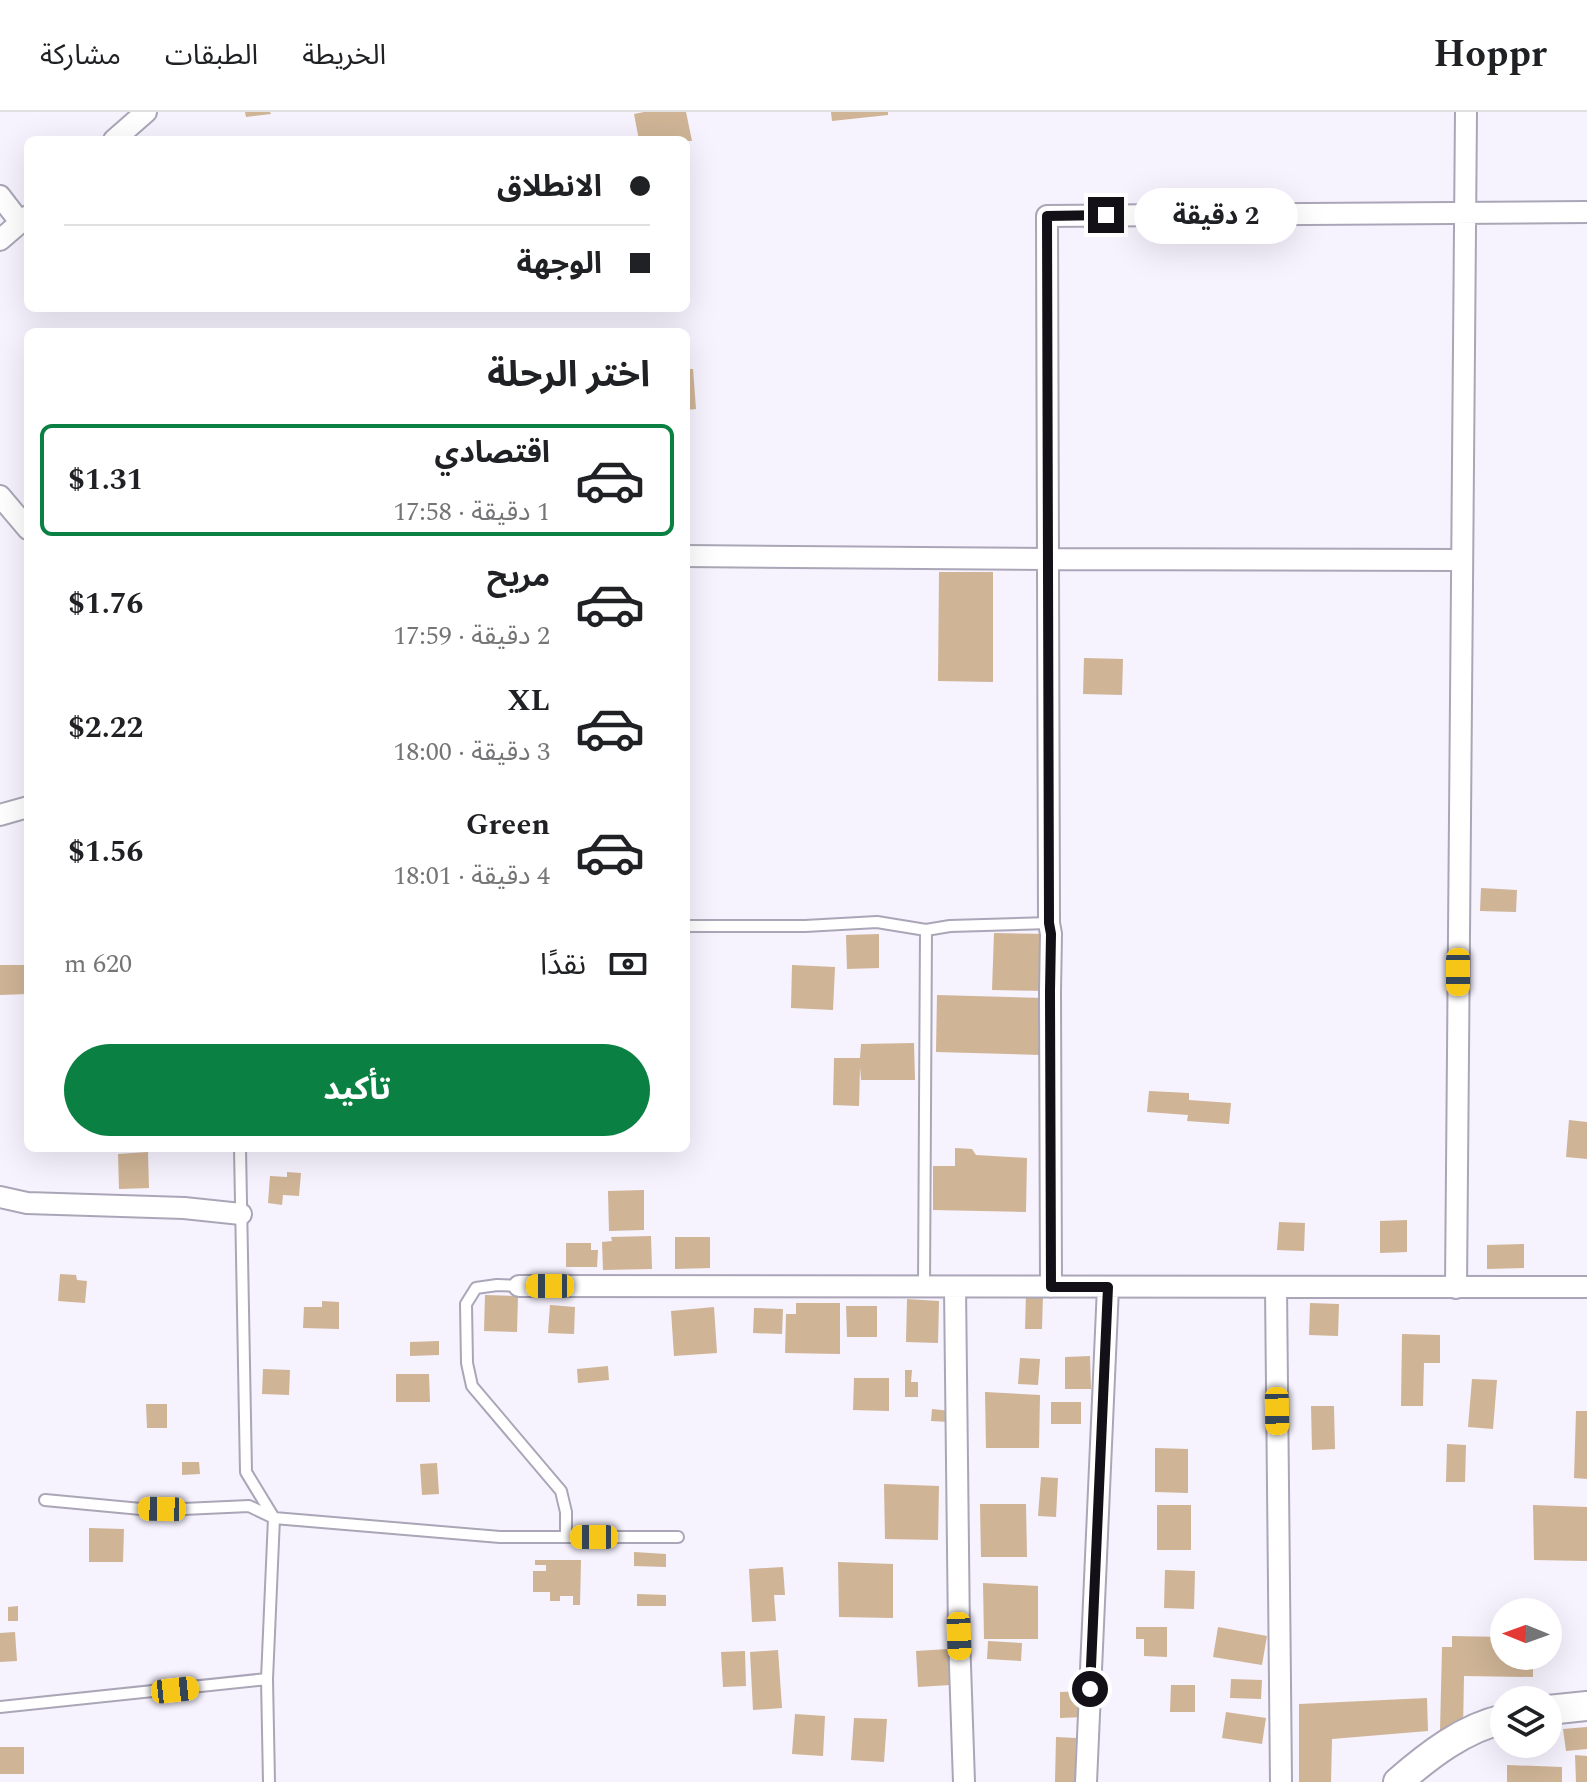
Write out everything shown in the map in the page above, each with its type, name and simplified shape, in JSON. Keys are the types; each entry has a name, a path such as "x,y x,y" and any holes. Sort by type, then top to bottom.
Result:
{"street":[{"path":"119,136 146,112"},
{"path":"1456,1288 1466,112"},
{"path":"0,196 24,219 0,240"},
{"path":"1051,1287 1047,216 1587,212"},
{"path":"0,496 24,524"},
{"path":"690,556 1462,560"},
{"path":"0,815 24,808"},
{"path":"0,1197 27,1203 184,1208 241,1214"},
{"path":"519,1286 1587,1287"},
{"path":"955,1287 964,1782"},
{"path":"1086,1782 1108,1287"},
{"path":"1276,1288 1281,1782"},
{"path":"1562,1709 1587,1706"},
{"path":"1398,1782 1427,1756 1490,1723"}],"lane":[{"path":"690,926 805,926 877,922 926,930 950,926 1049,923"},
{"path":"924,1287 926,930"},
{"path":"240,1152 246,1472 274,1518 267,1679 269,1782"},
{"path":"519,1286 476,1288 466,1304 467,1363 472,1386 561,1491 566,1512 566,1537"},
{"path":"45,1500 141,1509 249,1506 274,1518 500,1537 678,1537"},
{"path":"0,1707 267,1679"}],"building":[{"path":"245,112 270,112 271,114 246,117"},
{"path":"686,112 692,141 690,136 638,136 634,114"},
{"path":"831,112 888,112 888,115 832,121"},
{"path":"690,369 693,369 696,409 690,410"},
{"path":"939,572 993,572 993,682 938,681"},
{"path":"1084,658 1123,659 1122,695 1083,694"},
{"path":"1481,888 1517,890 1516,912 1480,911"},
{"path":"994,933 1051,934 1050,991 992,990"},
{"path":"879,934 879,968 847,969 846,935"},
{"path":"0,965 24,965 24,994 0,995"},
{"path":"792,965 835,967 833,1010 791,1008"},
{"path":"937,995 1043,998 1041,1055 936,1052"},
{"path":"914,1043 915,1080 861,1080 860,1067 859,1106 833,1105 834,1058 860,1058 861,1044"},
{"path":"1149,1091 1189,1093 1189,1100 1231,1103 1229,1124 1187,1121 1188,1115 1147,1112"},
{"path":"1569,1120 1587,1122 1587,1159 1566,1157"},
{"path":"955,1148 972,1149 976,1155 1027,1158 1026,1212 933,1210 933,1166 955,1166"},
{"path":"148,1152 149,1188 119,1189 118,1154"},
{"path":"287,1172 301,1173 299,1196 283,1195 282,1205 268,1203 270,1176 287,1177"},
{"path":"644,1190 644,1230 609,1231 608,1191"},
{"path":"1407,1220 1407,1252 1380,1253 1380,1221"},
{"path":"1279,1222 1305,1223 1304,1251 1277,1250"},
{"path":"651,1236 652,1269 603,1270 602,1242 612,1241 611,1237"},
{"path":"675,1237 710,1237 710,1268 675,1269"},
{"path":"566,1243 591,1243 591,1250 598,1250 597,1267 566,1267"},
{"path":"1524,1244 1524,1268 1487,1269 1487,1245"},
{"path":"60,1274 76,1275 77,1280 87,1281 85,1303 58,1301"},
{"path":"1026,1293 1043,1294 1042,1329 1025,1329"},
{"path":"485,1295 518,1296 517,1332 484,1331"},
{"path":"907,1299 939,1301 938,1343 906,1342"},
{"path":"322,1301 339,1302 339,1329 303,1328 304,1307 322,1307"},
{"path":"796,1303 840,1303 840,1354 785,1353 786,1314 796,1314"},
{"path":"1310,1303 1339,1304 1338,1336 1309,1335"},
{"path":"550,1305 575,1307 574,1334 548,1333"},
{"path":"846,1306 877,1306 877,1337 847,1337"},
{"path":"714,1307 717,1353 674,1356 671,1311"},
{"path":"754,1308 783,1309 782,1334 753,1333"},
{"path":"1402,1334 1440,1335 1440,1363 1424,1363 1423,1406 1401,1406"},
{"path":"439,1341 439,1355 410,1356 410,1342"},
{"path":"1090,1356 1091,1389 1065,1389 1065,1357"},
{"path":"1020,1358 1040,1359 1038,1385 1018,1384"},
{"path":"608,1366 609,1380 578,1383 577,1369"},
{"path":"263,1369 290,1370 289,1395 262,1394"},
{"path":"905,1370 912,1370 911,1382 918,1382 918,1397 905,1397"},
{"path":"396,1374 429,1374 430,1402 396,1402"},
{"path":"854,1378 889,1378 889,1411 853,1410"},
{"path":"1472,1379 1497,1380 1493,1429 1468,1427"},
{"path":"985,1392 1040,1395 1039,1448 986,1448"},
{"path":"1051,1402 1081,1402 1081,1424 1051,1424"},
{"path":"146,1404 167,1404 167,1428 147,1428"},
{"path":"1311,1406 1334,1406 1335,1449 1312,1450"},
{"path":"932,1409 951,1411 950,1422 931,1421"},
{"path":"1576,1411 1587,1411 1587,1479 1574,1478"},
{"path":"1447,1444 1466,1445 1465,1482 1446,1482"},
{"path":"1155,1448 1188,1449 1188,1493 1155,1492"},
{"path":"182,1462 199,1462 200,1474 182,1475"},
{"path":"437,1463 439,1494 422,1495 420,1464"},
{"path":"1041,1477 1058,1478 1056,1517 1038,1516"},
{"path":"884,1484 939,1486 938,1540 885,1539"},
{"path":"980,1504 1026,1504 1027,1557 981,1557"},
{"path":"1157,1505 1191,1505 1191,1550 1157,1550"},
{"path":"1533,1505 1587,1507 1587,1561 1534,1560"},
{"path":"89,1528 124,1529 123,1562 89,1562"},
{"path":"634,1552 666,1554 666,1567 634,1566"},
{"path":"535,1560 581,1560 580,1605 573,1605 573,1596 560,1596 560,1601 550,1601 550,1592 533,1592 533,1571 546,1571 546,1565 535,1565"},
{"path":"838,1562 893,1564 893,1618 839,1617"},
{"path":"783,1567 785,1595 774,1595 776,1621 752,1622 749,1569"},
{"path":"1165,1570 1195,1571 1194,1609 1164,1608"},
{"path":"983,1583 1038,1586 1038,1639 984,1639"},
{"path":"637,1594 666,1595 666,1606 637,1606"},
{"path":"18,1606 18,1621 8,1621 8,1607"},
{"path":"1136,1627 1167,1627 1167,1657 1144,1656 1144,1639 1136,1639"},
{"path":"1218,1627 1267,1636 1262,1665 1213,1657"},
{"path":"15,1632 17,1661 0,1662 0,1633"},
{"path":"1452,1636 1490,1637 1490,1670 1533,1670 1533,1677 1464,1676 1463,1731 1440,1731 1442,1647 1452,1647"},
{"path":"988,1641 1022,1643 1021,1661 987,1659"},
{"path":"948,1649 950,1685 918,1687 916,1651"},
{"path":"778,1650 782,1708 753,1710 750,1652"},
{"path":"745,1651 746,1686 723,1687 721,1652"},
{"path":"1231,1679 1262,1680 1261,1699 1230,1698"},
{"path":"1171,1685 1195,1685 1195,1712 1170,1712"},
{"path":"1084,1691 1084,1717 1060,1718 1060,1692"},
{"path":"1427,1698 1428,1731 1332,1739 1331,1782 1299,1782 1299,1704"},
{"path":"1226,1712 1266,1718 1262,1744 1222,1738"},
{"path":"795,1714 825,1716 823,1756 792,1754"},
{"path":"854,1718 887,1719 884,1762 851,1760"},
{"path":"1587,1727 1587,1749 1566,1751 1563,1729"},
{"path":"1056,1737 1076,1738 1075,1782 1055,1782"},
{"path":"0,1747 24,1747 24,1774 0,1774"},
{"path":"1575,1755 1587,1756 1587,1782 1576,1782"},
{"path":"1507,1765 1562,1767 1562,1782 1507,1782"}],"route":[{"path":"1090,1689 1108,1287 1051,1287 1047,216 1106,215"}]}
